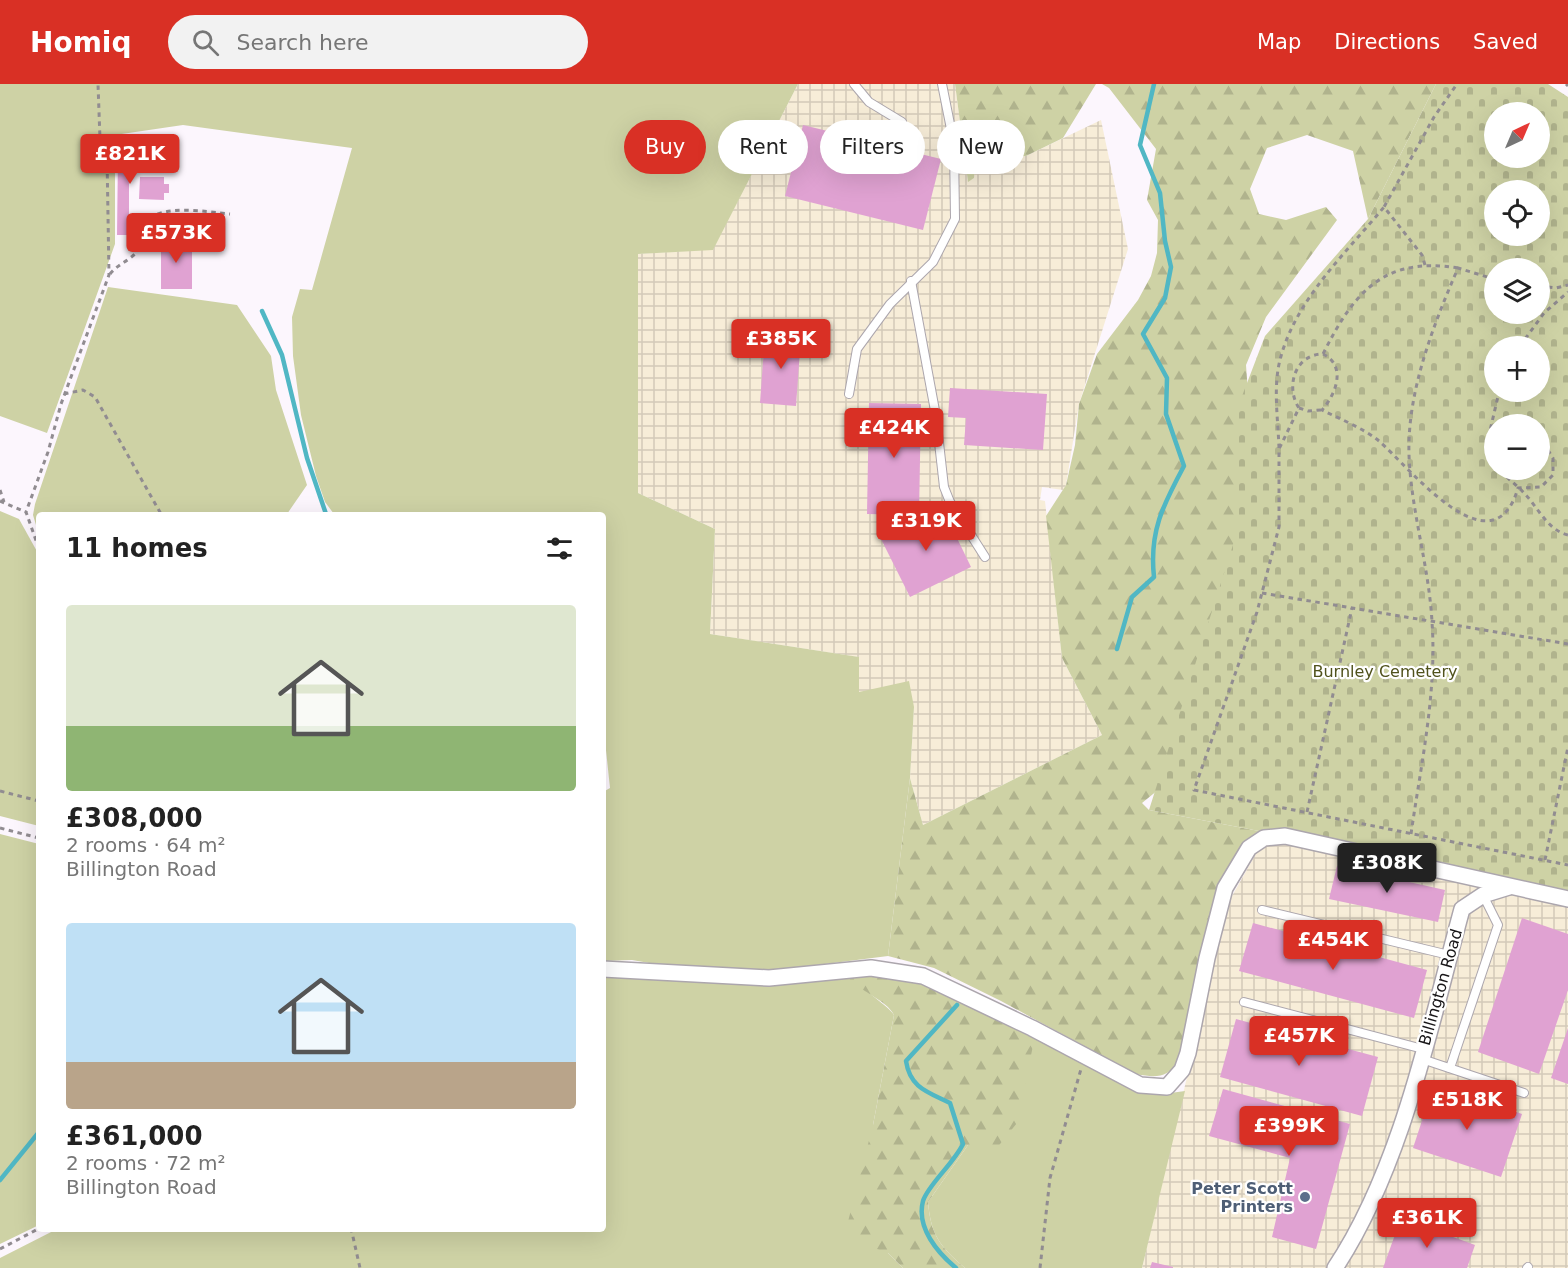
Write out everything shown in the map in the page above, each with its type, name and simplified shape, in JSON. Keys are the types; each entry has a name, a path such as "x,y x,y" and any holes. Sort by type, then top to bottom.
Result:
{"street":[{"path":"606,969 769,978 872,968 922,976 1140,1084 1167,1087 1182,1070 1225,888 1249,848 1264,838 1285,836 1509,887"},
{"name":"Billington Road","path":"1335,1268 1350,1245 1384,1176 1462,909 1483,895 1509,887 1568,899"}],"lane":[{"path":"854,84 869,102 899,120"},
{"path":"849,394 857,349 870,328 911,281 933,262 955,219 954,144 942,84"},
{"path":"911,281 936,416 944,487 950,502 985,557"},
{"path":"1450,1068 1498,925 1483,895"},
{"path":"1262,910 1449,955"},
{"path":"1244,1002 1421,1053 1450,1068 1524,1093"}],"path":[{"path":"36,540 26,512 48,452 64,394 109,275 107,156 100,139 98,84"},
{"path":"1457,84 1434,117 1384,207 1310,298 1293,323 1280,361 1278,378 1279,527 1262,593 1194,790 1568,865"},
{"path":"1384,207 1422,255 1425,265"},
{"path":"109,275 136,253 142,244 142,226 149,218 180,210 230,214"},
{"path":"1323,354 1340,320 1359,296 1386,275 1413,265 1425,265 1458,268 1484,276"},
{"path":"1411,834 1431,694 1432,622 1409,457 1410,413 1426,350 1458,268"},
{"path":"1550,287 1568,285"},
{"path":"1527,336 1544,313 1568,292"},
{"path":"1322,410 1332,398 1337,369 1333,359 1323,354 1314,354 1302,364 1291,381 1292,398 1299,408 1308,411 1322,410 1377,440 1411,475 1460,515 1481,520 1500,517 1514,505 1518,488"},
{"path":"64,394 83,390 95,397 160,512"},
{"path":"1279,448 1299,408"},
{"path":"1550,453 1553,458 1553,475 1550,478"},
{"path":"1508,480 1561,534 1568,535"},
{"path":"1518,488 1541,487 1548,480"},
{"path":"0,490 2,502 26,512"},
{"path":"1262,593 1568,644"},
{"path":"1307,812 1352,608"},
{"path":"1545,860 1568,747"},
{"path":"0,791 36,800"},
{"path":"0,828 36,837"},
{"path":"1040,1268 1050,1178 1085,1055"},
{"path":"0,1249 36,1230"},
{"path":"352,1232 360,1268"}],"shaded area":[{"path":"798,84 955,84 960,120 937,120 937,174 967,174 968,181 974,178 974,174 1025,174 1025,156 1101,120 1128,249 1079,404 1066,485 1063,490 1042,487 1040,500 1045,501 1062,658 1102,735 923,825 910,778 914,707 859,692 858,657 710,634 715,529 638,493 638,254 713,249 752,174 808,174 808,120 779,120"},
{"path":"1285,836 1568,899 1568,1268 1142,1268 1228,903 1258,850"}],"green space":[{"path":"0,84 798,84 780,120 718,120 718,174 752,174 713,250 638,254 638,493 715,529 710,634 859,657 859,692 909,681 914,707 910,778 888,956 778,970 672,967 632,960 606,961 606,790 610,788 606,750 606,512 332,512 325,502 301,415 293,356 292,317 300,289 312,290 352,148 183,125 108,136 115,166 115,244 47,433 0,416"},
{"path":"955,84 1096,84 1063,138 1026,156 1025,120 960,120"},
{"path":"1102,84 1436,84 1368,219 1353,151 1307,135 1267,148 1250,189 1259,214 1286,220 1326,207 1337,220 1266,317 1246,365 1259,546 1169,781 1142,803 1149,810 1259,831 1241,848 1226,873 1214,903 1197,972 1180,1061 1165,1074 1155,1076 1136,1074 1001,1001 934,968 888,956 910,778 923,825 1102,735 1062,658 1046,516 1066,485 1075,445 1079,404 1097,354 1138,300 1151,276 1157,253 1158,220 1147,200 1156,149 1109,88"},
{"name":"Burnley Cemetery","path":"1436,84 1548,84 1568,97 1568,899 1285,836 1149,810 1239,526 1239,404 1265,336 1368,219"},
{"path":"967,174 974,174 974,178 968,182"},
{"path":"108,287 237,305 271,356 276,390 307,485 288,512 36,512 36,525 33,515"},
{"path":"0,511 19,519 36,550 36,825 0,816"},
{"path":"0,834 36,843 36,1226 0,1244"},
{"path":"875,973 924,984 1035,1036 1017,1123 992,1154 968,1145 928,1202 929,1214 938,1240 965,1268 903,1268 888,1253 844,1237 873,1125 894,1015 885,1005 846,975"},
{"path":"846,975 894,1015 873,1125 888,1253 903,1268 0,1268 0,1258 51,1232 606,1232 606,977 718,983"},
{"path":"1035,1036 1124,1085 1156,1095 1185,1091 1142,1268 965,1268 949,1253 934,1232 928,1202 968,1145"}],"building":[{"path":"808,126 820,129 820,174 925,174 925,155 937,158 937,174 923,230 785,196 791,174 808,174"},
{"path":"118,155 159,155 159,170 129,170 129,235 117,235"},
{"path":"140,177 164,177 164,184 169,184 169,193 164,193 164,200 139,199"},
{"path":"161,238 192,238 192,289 161,289"},
{"path":"765,334 801,336 796,406 760,403"},
{"path":"950,388 1047,394 1043,450 964,445 966,418 948,417"},
{"path":"869,403 921,404 919,515 867,514"},
{"path":"942,507 971,567 910,597 880,537"},
{"path":"1337,866 1445,890 1438,922 1329,899"},
{"path":"1522,918 1568,934 1568,990 1539,1074 1478,1052"},
{"path":"1253,923 1427,970 1414,1018 1239,971"},
{"path":"1236,1019 1378,1057 1362,1116 1220,1077"},
{"path":"1568,1028 1568,1084 1551,1078"},
{"path":"1434,1084 1522,1114 1501,1177 1413,1148"},
{"name":"Peter Scott Printers","path":"1223,1089 1350,1124 1316,1249 1272,1237 1290,1158 1209,1136"},
{"path":"1401,1218 1475,1245 1467,1268 1383,1268"},
{"path":"1152,1262 1173,1267 1173,1268 1150,1268"}],"waterway":[{"path":"1117,649 1132,597 1154,577 1154,546 1159,519 1184,466 1166,414 1167,378 1143,334 1165,298 1171,267 1165,241 1160,193 1140,145 1154,84"},
{"path":"262,311 282,355 307,458 325,512"},
{"path":"956,1268 930,1239 922,1211 926,1195 963,1144 950,1103 921,1088 911,1077 906,1061 957,1005"},
{"path":"0,1180 36,1136"}],"place":[{"name":"Peter Scott Printers","path":"1305,1197"}]}
